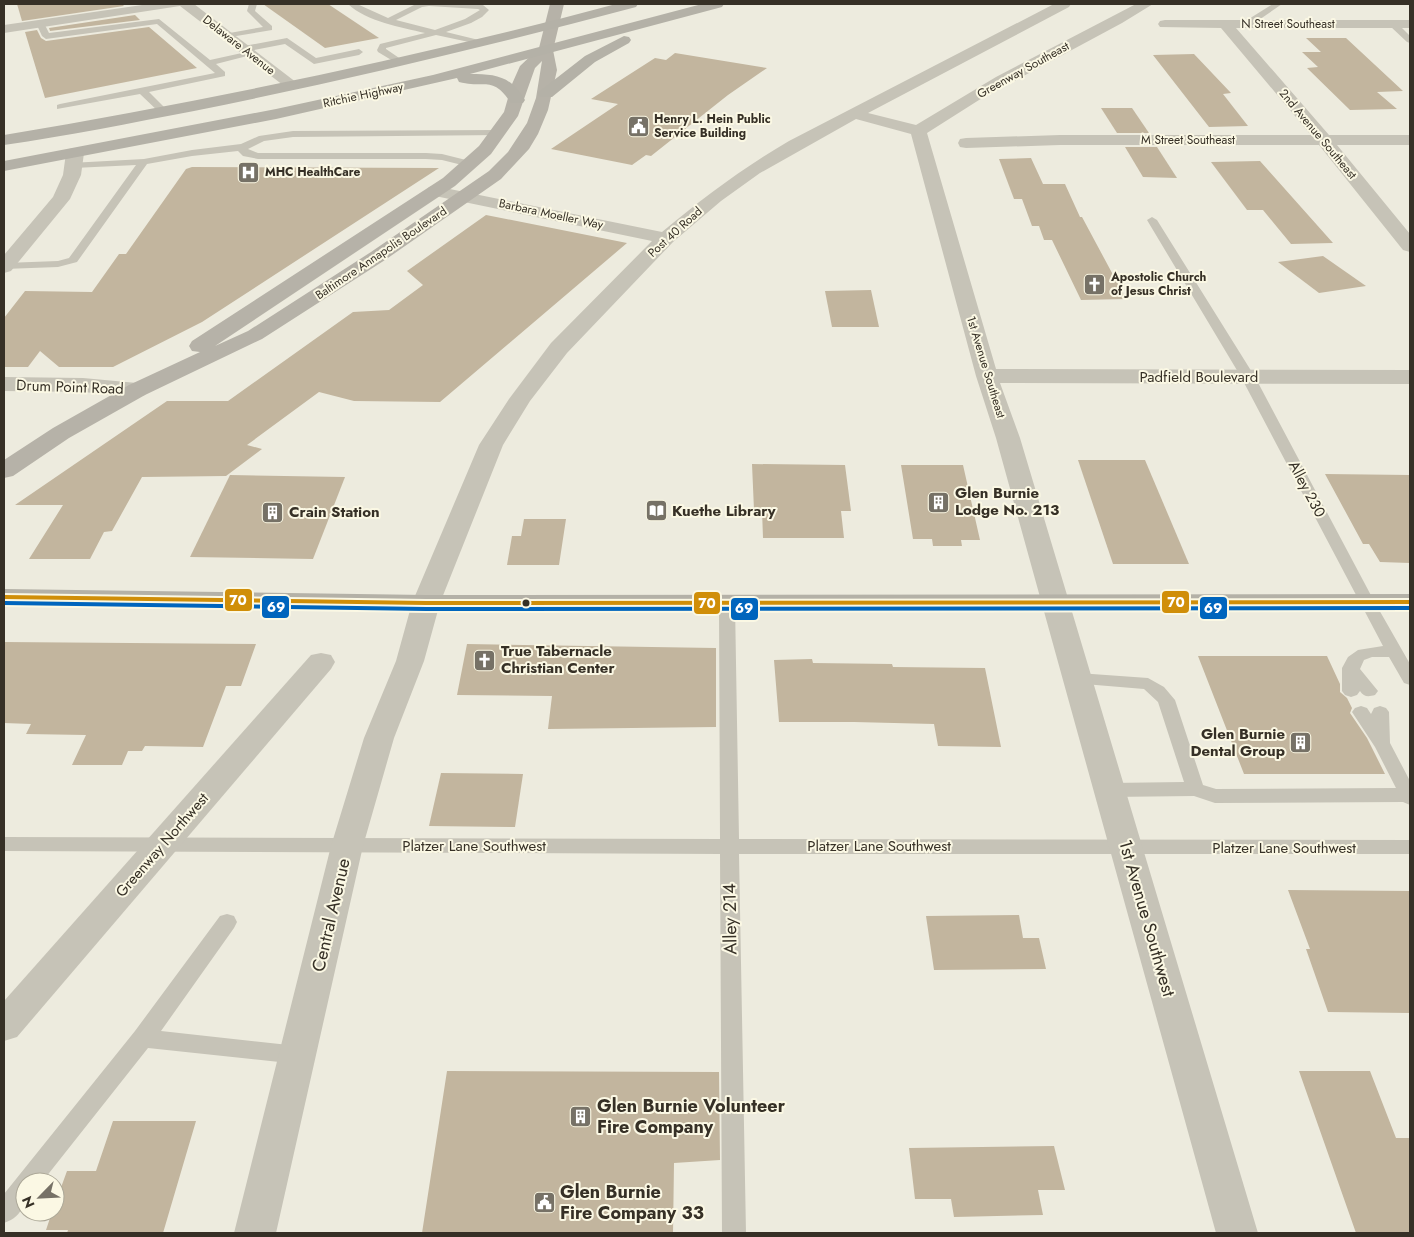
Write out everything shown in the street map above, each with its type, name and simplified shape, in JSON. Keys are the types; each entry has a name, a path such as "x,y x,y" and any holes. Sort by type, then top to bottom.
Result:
{"main road":[{"name":"Baltimore Annapolis Boulevard","path":"137,390 222,330 435,191 470,164 485,150 512,112 517,100 520,84 528,66 546,50 557,4"},
{"name":"Ritchie Highway","path":"4,140 292,86 484,42 631,4"},
{"name":"Ritchie Highway","path":"4,166 75,159 435,79 716,4"},
{"path":"546,94 585,62 606,48 680,14"},
{"name":"Baltimore Annapolis Boulevard","path":"4,471 61,433 137,390 255,335 378,256 494,175 516,155 541,112 551,61 546,50"},
{"path":"435,79 478,79 500,82 512,90 517,100"},
{"path":"4,597 426,603 1056,604 1410,602"}],"street":[{"path":"4,28 175,4"},
{"name":"Delaware Avenue","path":"186,4 292,86"},
{"name":"Post 40 Road","path":"426,603 491,445 520,398 559,348 666,238 715,197 754,169 854,114 1064,4"},
{"name":"Greenway Southeast","path":"918,131 938,117 1054,52 1146,4"},
{"name":"N Street Southeast","path":"1165,24 1410,24"},
{"name":"2nd Avenue Southeast","path":"1224,24 1324,140 1410,246"},
{"path":"854,114 918,131"},
{"name":"1st Avenue Southeast","path":"918,131 987,376 1008,438 1056,604"},
{"name":"M Street Southeast","path":"966,143 1060,140 1410,140"},
{"path":"4,266 61,199 72,175 75,159"},
{"name":"Barbara Moeller Way","path":"435,191 666,238"},
{"name":"Padfield Boulevard","path":"987,376 1410,377"},
{"name":"Drum Point Road","path":"4,384 83,385 137,390"},
{"name":"Central Avenue","path":"255,1233 347,846 379,738 416,646 426,603"},
{"name":"1st Avenue Southwest","path":"1056,604 1237,1233"},
{"name":"Greenway Northwest","path":"4,1026 320,662"}],"lane":[{"path":"227,36 269,28 250,10 253,4"},
{"path":"352,4 364,12 390,20 484,42"},
{"path":"390,20 420,5 429,4 480,7 485,10 483,14 467,22 438,32 383,46 381,50 401,62"},
{"path":"1247,24 1278,4"},
{"path":"40,23 46,36 159,21 222,74 60,107"},
{"path":"1393,24 1410,40"},
{"path":"208,63 287,41 314,61 360,52"},
{"path":"142,91 163,111"},
{"path":"426,156 446,133"},
{"path":"75,159 144,162 192,153 243,147 253,141 302,134 498,133"},
{"path":"243,147 242,150 247,154 258,156 426,156 442,157 470,164"},
{"path":"4,266 58,264 73,260 144,162"},
{"name":"Alley 230","path":"1152,220 1248,377 1366,601 1410,678"},
{"name":"Alley 214","path":"727,604 734,1233"},
{"path":"1351,691 1350,668 1357,657 1370,652 1395,651"},
{"path":"1350,668 1369,691"},
{"path":"1078,679 1148,684 1158,691 1166,700 1195,789"},
{"path":"1110,790 1195,789 1215,796 1410,796 1362,712"},
{"path":"1380,712 1383,746"},
{"name":"Platzer Lane Southwest","path":"4,844 347,846 730,845 1127,848 1410,847"},
{"path":"36,1172 143,1038 227,922"},
{"path":"143,1038 298,1055"},
{"path":"4,1212 15,1198"}],"building":[{"path":"17,4 122,4 124,6 22,21"},
{"path":"263,4 328,4 379,38 325,48"},
{"path":"135,15 140,20 50,31 49,28"},
{"path":"149,27 197,68 45,98 25,32 37,30 41,38 46,41"},
{"path":"1306,38 1346,38 1403,91 1377,92 1397,109 1350,110 1307,68 1318,67 1302,52 1321,52"},
{"name":"Henry L. Hein Public Service Building","path":"675,53 767,68 728,95 651,156 646,155 632,165 551,149 618,104 591,99 655,58 666,60"},
{"path":"1194,54 1231,93 1223,94 1248,126 1209,127 1153,55"},
{"path":"1101,108 1132,108 1149,133 1117,133"},
{"path":"1125,147 1157,147 1177,178 1143,177"},
{"path":"1031,158 1043,184 1065,184 1080,217 1082,217 1126,299 1081,300 1052,240 1044,240 1039,226 1032,226 1022,199 1014,199 999,159"},
{"path":"1260,161 1333,243 1291,244 1263,210 1247,210 1211,162"},
{"path":"192,167 439,168 202,322 113,367 59,367 40,351 28,367 4,367 4,318 25,291 92,292 119,254 126,254 186,169"},
{"path":"486,215 627,243 440,402 354,401 319,392 247,445 262,449 226,476 142,477 112,531 104,532 90,559 29,559 63,505 15,505 167,401 228,401 353,312 389,310 423,285 407,271"},
{"path":"1323,256 1366,286 1319,293 1278,262"},
{"path":"871,290 879,327 832,327 825,291"},
{"path":"1078,460 1145,460 1189,564 1113,564"},
{"path":"752,464 845,465 851,511 841,511 844,538 763,538 762,510 754,510"},
{"name":"Glen Burnie Lodge No. 213","path":"901,465 963,465 980,540 961,540 962,546 933,546 932,539 913,539"},
{"path":"1325,474 1410,475 1410,563 1380,562 1369,544 1363,544"},
{"name":"Crain Station","path":"230,475 345,477 313,559 190,557"},
{"path":"524,519 566,519 559,565 507,565 512,536 521,536"},
{"path":"4,642 256,644 241,686 226,686 203,747 145,746 142,751 128,751 122,765 72,765 86,735 26,734 31,724 4,723"},
{"path":"467,644 716,648 716,727 548,729 552,696 457,695"},
{"name":"Glen Burnie Dental Group","path":"1198,656 1327,656 1340,684 1340,692 1347,698 1352,708 1350,713 1367,738 1385,774 1244,774"},
{"path":"812,659 813,663 892,664 893,667 985,668 1001,747 938,746 934,724 779,722 774,660"},
{"path":"441,773 523,774 515,827 429,826"},
{"path":"1288,890 1410,891 1410,1013 1328,1012 1306,949 1310,949"},
{"path":"1019,915 1023,938 1039,938 1046,969 934,970 926,916"},
{"name":"Glen Burnie Volunteer Fire Company","path":"447,1071 719,1072 720,1160 674,1163 673,1233 422,1233"},
{"path":"1299,1071 1370,1071 1396,1138 1410,1138 1410,1233 1356,1233"},
{"path":"113,1121 196,1121 163,1233 67,1233 68,1230 46,1230 49,1222 65,1222 65,1176 67,1171 96,1171"},
{"path":"1054,1146 1065,1190 1038,1190 1043,1215 954,1217 951,1199 915,1199 909,1148"}],"transit line":[{"name":"70","path":"4,597 426,603 1410,602"},
{"name":"69","path":"4,603 426,609 1410,608"}],"place":[{"name":"Henry L. Hein Public Service Building","path":"638,126"},
{"name":"MHC HealthCare","path":"249,172"},
{"name":"Apostolic Church of Jesus Christ","path":"1095,284"},
{"name":"Glen Burnie Lodge No. 213","path":"939,502"},
{"name":"Kuethe Library","path":"656,511"},
{"name":"Crain Station","path":"273,512"},
{"name":"True Tabernacle Christian Center","path":"485,660"},
{"name":"Glen Burnie Dental Group","path":"1301,743"},
{"name":"Glen Burnie Volunteer Fire Company","path":"581,1116"},
{"name":"Glen Burnie Fire Company 33","path":"544,1202"}]}
